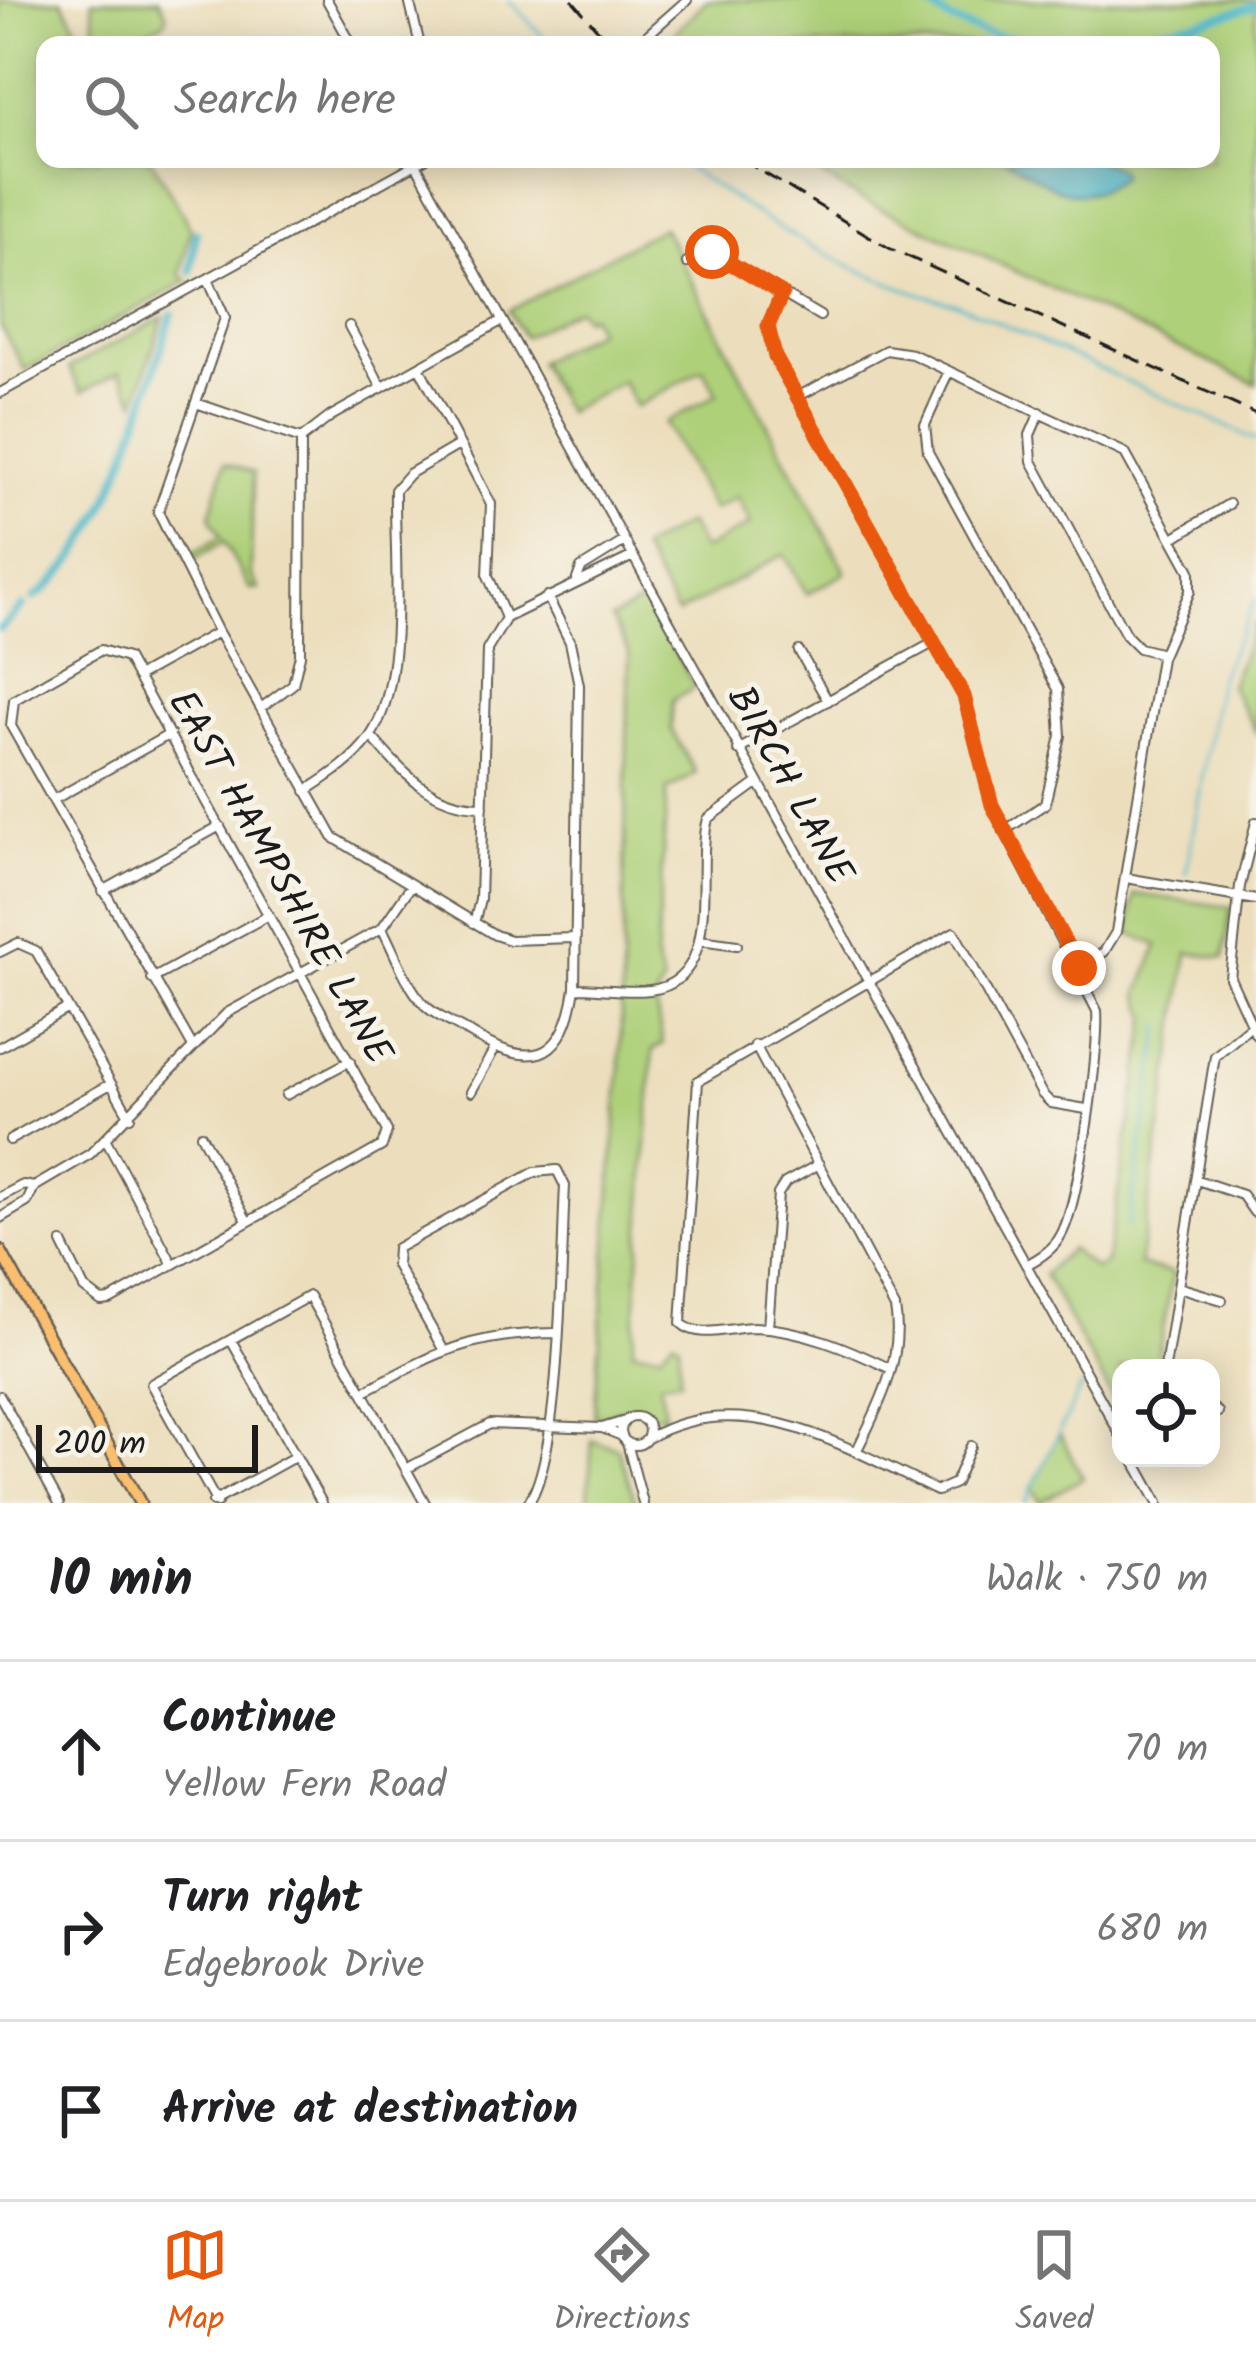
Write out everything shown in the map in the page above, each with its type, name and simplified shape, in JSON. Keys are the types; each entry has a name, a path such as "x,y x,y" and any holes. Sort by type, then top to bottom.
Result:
{"main road":[{"path":"0,1250 140,1503"}],"street":[{"path":"327,0 347,36"},
{"path":"409,0 417,36"},
{"path":"646,36 686,0"},
{"path":"0,393 406,168"},
{"name":"BIRCH LANE","path":"422,168 756,784 1112,1420"},
{"path":"687,262 712,252 820,316"},
{"path":"208,279 225,318 158,512 306,791 333,836 474,923 511,940 573,938"},
{"path":"782,294 767,336 964,696 984,781 1004,831 1079,968 1098,1022 1070,1216 1052,1246 1026,1265"},
{"path":"301,439 501,321"},
{"path":"349,326 382,388"},
{"path":"797,397 896,349 1125,453 1173,538 1192,579 1163,654 1112,942 1079,968"},
{"path":"419,368 490,504 488,576 506,618"},
{"path":"949,371 925,424 928,452 1046,663 1063,713 1046,804 1004,831"},
{"path":"196,403 301,439"},
{"path":"1040,412 1030,434 1032,461 1126,635 1139,648 1163,654"},
{"path":"261,708 293,685 300,655 301,439"},
{"path":"306,791 371,736 385,707 391,671 395,490 409,474 459,445"},
{"path":"1173,538 1228,504"},
{"path":"578,579 581,568 623,542"},
{"path":"474,923 480,900 487,650 506,618 631,557"},
{"path":"382,928 424,1005 495,1048 526,1058 556,1044 571,1020 579,685 570,642 547,596"},
{"path":"137,677 218,632"},
{"path":"738,751 933,643"},
{"name":"EAST HAMPSHIRE LANE","path":"52,800 11,726 10,706 101,650 119,651 170,734 386,1133 382,1146 247,1221"},
{"path":"800,651 828,701"},
{"path":"170,734 52,800 193,1048"},
{"path":"371,736 431,794 456,805 483,806"},
{"path":"575,988 664,986 687,969 700,940 702,847 708,819 756,784"},
{"path":"1166,1359 1215,1056 1254,1030 1230,978 1239,896 1256,822"},
{"path":"103,891 220,826"},
{"path":"1126,878 1256,900"},
{"path":"0,1218 27,1202 34,1187 106,1141 227,1013 382,928 411,886"},
{"path":"152,980 269,915"},
{"path":"891,1370 813,1336 768,1328 696,1332 685,1327 679,1316 698,1081 954,932 1042,1094 1052,1102 1086,1109"},
{"path":"700,940 737,945"},
{"path":"0,952 26,944 130,1117"},
{"path":"0,1047 68,1008"},
{"path":"755,1045 895,1308 898,1337 891,1370 857,1450"},
{"path":"471,1092 495,1048"},
{"path":"286,1095 350,1061"},
{"path":"10,1140 109,1084"},
{"path":"62,1243 84,1288 101,1301 247,1221 201,1135"},
{"path":"106,1141 172,1263"},
{"path":"768,1328 778,1193 819,1164"},
{"path":"443,1348 395,1254 397,1248 535,1172 557,1170 565,1186 548,1425 543,1478 531,1499"},
{"path":"1197,1180 1242,1195 1254,1212"},
{"path":"0,1197 23,1185 34,1187"},
{"path":"1178,1287 1222,1300"},
{"path":"296,1456 214,1502 151,1384 310,1296 425,1503"},
{"path":"363,1392 443,1348 494,1334 555,1333"},
{"path":"231,1340 322,1503"},
{"path":"0,1396 59,1503"},
{"path":"406,1469 490,1424 602,1428 642,1419 670,1426 761,1418 857,1450 944,1490 955,1483 971,1446"},
{"path":"636,1461 645,1441 642,1419"},
{"path":"626,1421 625,1439 636,1461 643,1503"},
{"path":"602,1428 625,1439 645,1441 670,1426"},
{"path":"1138,1467 1158,1503"}],"green space":[{"path":"0,0 62,0 82,36 36,36 36,168 156,168 191,229 180,274 188,281 25,370 0,325"},
{"path":"92,0 159,0 167,15 165,22 135,36 96,36"},
{"path":"707,0 1256,0 1256,384 861,199 809,168 1220,168 1220,36 672,36"},
{"path":"663,227 846,573 807,594 784,554 677,614 641,549 688,523 703,550 751,524 736,497 713,510 665,423 717,394 703,369 636,407 622,381 566,412 538,362 597,330 590,315 584,318 577,308 524,337 509,311"},
{"path":"163,317 136,401 119,372 82,392 69,368"},
{"path":"225,463 253,473 251,574 259,589 250,589 224,542 191,561 187,555 221,537 210,516"},
{"path":"646,600 695,688 673,700 671,729 696,773 667,790 656,962 663,982 655,1001 663,1044 653,1050 633,1350 661,1353 673,1339 679,1343 680,1380 660,1383 665,1418 636,1406 594,1417 620,1068 629,652 611,619"},
{"path":"1256,621 1256,732 1230,686"},
{"path":"1135,894 1231,907 1224,958 1188,953 1139,1265 1173,1273 1158,1359 1112,1359 1112,1397 1044,1274 1070,1249 1095,1269 1106,1263 1148,1017 1139,994 1158,945 1128,933"},
{"path":"1059,1433 1083,1478 1040,1502 1032,1488"},
{"path":"592,1440 618,1448 636,1503 588,1503"}],"water":[{"path":"1020,168 1117,168 1121,177 1089,193 1048,184"}],"waterway":[{"path":"509,0 543,36"},
{"path":"923,0 955,22 1003,36"},
{"path":"1117,36 1256,5"},
{"path":"688,168 846,264 958,304 1256,440"},
{"path":"191,271 196,232"},
{"path":"34,598 60,575 104,508 172,314"},
{"path":"1186,874 1219,678 1256,600"},
{"path":"0,629 23,606"},
{"path":"1128,1226 1161,1027"},
{"path":"1025,1503 1081,1387"}],"railway":[{"path":"572,0 603,36"},
{"path":"756,168 889,248 1256,414"}],"route":[{"path":"712,252 782,294 768,326 775,357 964,696 992,805 1079,968"}]}
